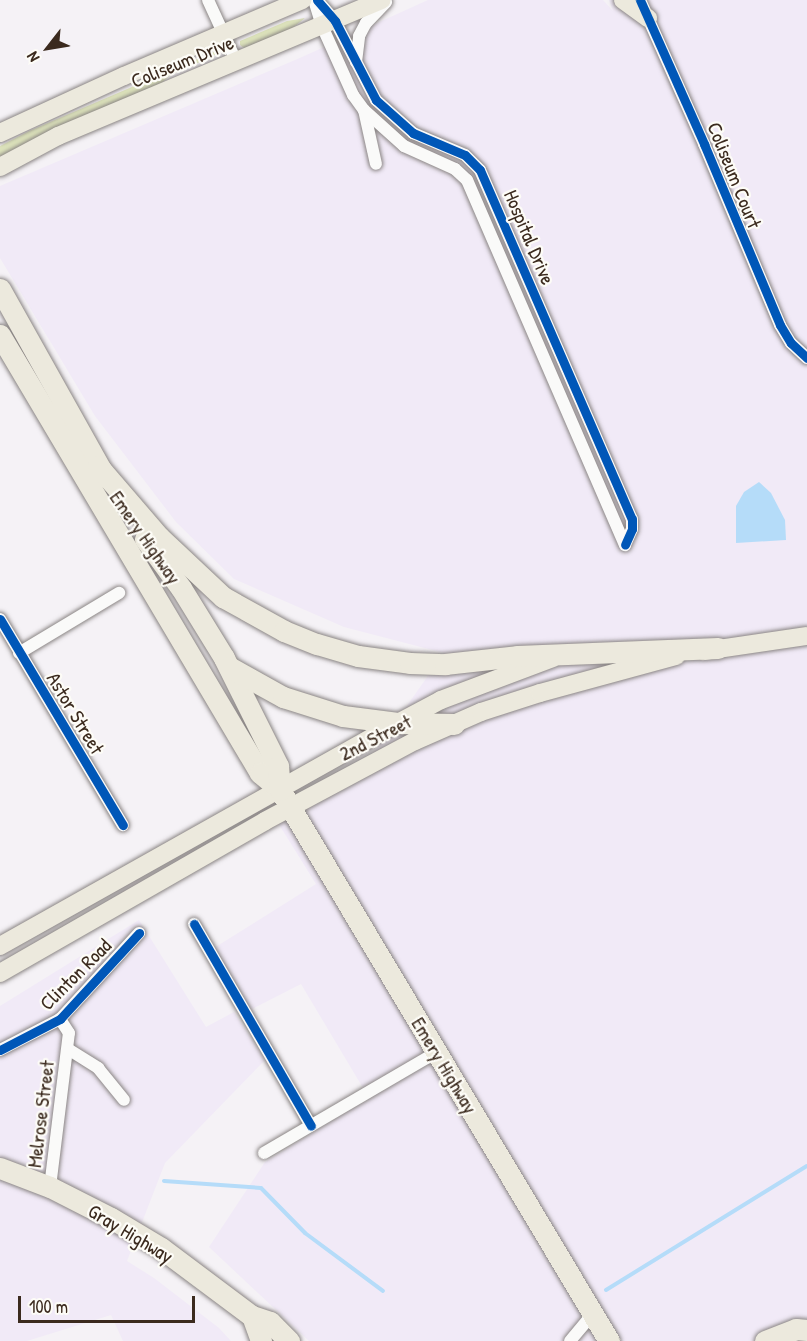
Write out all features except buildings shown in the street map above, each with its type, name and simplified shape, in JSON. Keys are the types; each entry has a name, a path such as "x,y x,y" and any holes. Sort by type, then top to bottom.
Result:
{"highway":[{"name":"Emery Highway","path":"0,289 98,466 181,588 229,667 278,766 285,799"},
{"name":"Emery Highway","path":"1,340 260,773 285,799 609,1341"},
{"path":"98,466 159,537 223,597 295,635 358,656 410,663 445,664 517,656 718,648"},
{"path":"181,640 261,687 300,704 343,716 398,723 454,723"},
{"name":"Gray Highway","path":"0,1168 50,1188 111,1218 161,1248 252,1316 270,1322 289,1341"},
{"path":"252,1316 260,1341"},
{"path":"765,1341 796,1329 807,1330"}],"main road":[{"name":"Coliseum Drive","path":"0,133 302,0"},
{"name":"Coliseum Drive","path":"0,167 58,136 237,63 382,0"},
{"path":"622,0 648,9"},
{"name":"2nd Street","path":"0,946 285,799 361,768 481,712 622,669 718,648 807,636"},
{"name":"2nd Street","path":"0,973 285,799 398,723 441,700 563,655"}],"street":[{"path":"208,0 237,63"},
{"name":"Hospital Drive","path":"316,0 328,23 354,95 364,110 404,146 455,169 467,180 625,545 632,529 632,519 480,170 465,155 413,133 395,119 376,100 356,62 328,23"},
{"path":"356,62 359,36 366,22 389,0"},
{"name":"Coliseum Court","path":"640,0 648,9 780,325 791,343 807,358"},
{"path":"364,110 376,164"},
{"path":"19,653 119,593"},
{"name":"Astor Street","path":"0,619 123,825"},
{"path":"194,924 311,1126"},
{"name":"Clinton Road","path":"0,1050 60,1018 139,933"},
{"path":"60,1018 69,1033 68,1049"},
{"name":"Melrose Street","path":"50,1188 68,1049 98,1068 124,1100"},
{"path":"264,1154 436,1052"},
{"path":"570,1341 593,1314"}],"shaded area":[{"path":"428,0 603,0 613,11 609,0 807,0 807,1328 783,1341 309,1341 209,1247 265,1162 369,1098 301,984 250,1010 214,948 316,884 278,823 359,774 444,653 344,627 234,579 176,522 95,416 0,258 0,186 302,57"},
{"path":"139,920 206,1027 234,1012 265,1060 165,1163 127,1261 154,1278 219,1328 231,1341 123,1341 111,1315 27,1341 0,1341 0,1006"}],"green space":[{"path":"305,18 290,30 244,48 240,45 240,41 287,21"},
{"path":"216,51 215,55 169,76 161,84 0,157 0,146 29,131"}],"water":[{"path":"759,482 771,493 785,520 786,540 736,543 736,506 744,492"}],"waterway":[{"path":"606,1290 807,1166"},
{"path":"164,1181 261,1188 305,1233 383,1291"}],"cycle path":[{"path":"317,0 335,21 376,100 413,133 465,155 480,170 632,519 632,529 625,545"},
{"path":"640,0 704,144 780,325 791,343 807,358"},
{"path":"0,619 123,825"},
{"path":"194,924 311,1126"},
{"path":"0,1050 60,1019 139,933"}]}
